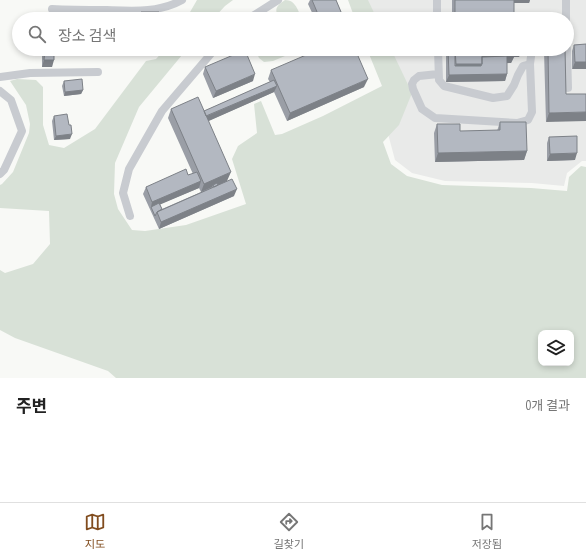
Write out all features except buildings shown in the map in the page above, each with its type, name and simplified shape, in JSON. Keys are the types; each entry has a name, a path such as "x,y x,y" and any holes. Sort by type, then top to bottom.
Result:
{"street":[{"path":"52,10 142,11 159,9 182,0"},
{"path":"259,12 278,0"},
{"path":"437,0 437,12"},
{"path":"566,0 566,12"},
{"path":"130,216 124,192 129,169 162,111 209,56"},
{"path":"438,56 439,80 444,86 493,98 506,96 514,85 523,66 530,64"},
{"path":"438,74 419,76 412,84 422,109 435,118 517,123 528,120 532,112 531,56"},
{"path":"567,56 568,88"},
{"path":"0,78 30,73 98,72"},
{"path":"0,91 11,100 22,131 4,170 0,174"}],"shaded area":[{"path":"197,0 233,0 219,12 190,12"},
{"path":"285,0 289,0 294,4 299,12 277,12 276,10"},
{"path":"348,0 368,0 374,12 352,12"},
{"path":"359,0 586,0 586,161 582,161 567,173 564,186 532,183 445,181 412,173 395,160 387,130 381,56 574,56 574,12 364,12"},
{"path":"159,56 181,56 139,107 115,163 114,194 118,209 132,230 145,231 186,225 246,204 232,159 238,146 257,133 254,104 261,101 275,135 282,134 323,116 382,86 370,56 394,56 412,93 399,125 383,142 391,164 407,176 442,185 531,188 567,191 569,177 581,166 586,167 586,378 116,378 108,371 15,338 0,330 0,270 5,273 33,264 50,244 49,211 0,208 0,185 13,172 29,133 30,124 26,105 10,81 17,79 36,80 43,87 43,125 49,145 64,148 95,129 146,61 156,59"},
{"path":"258,56 285,56 273,61 264,62"}]}
